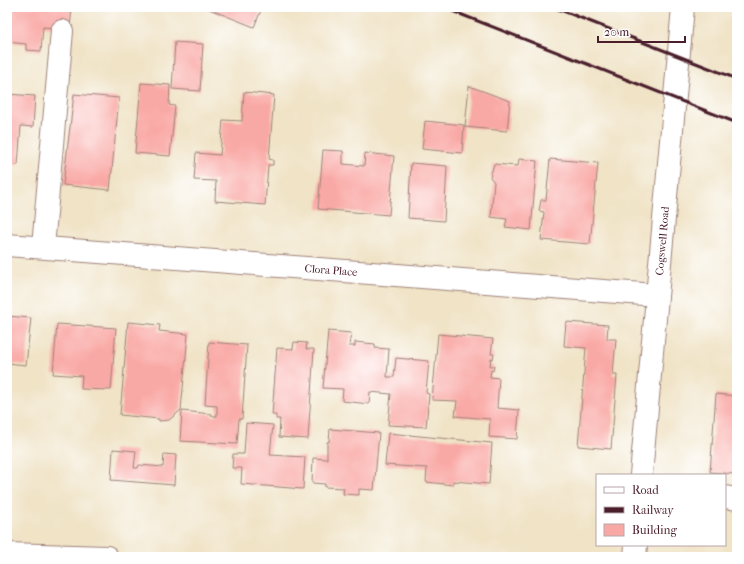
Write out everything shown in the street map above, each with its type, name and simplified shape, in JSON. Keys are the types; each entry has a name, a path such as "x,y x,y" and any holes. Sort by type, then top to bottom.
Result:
{"main road":[{"name":"Cogswell Road","path":"641,474 682,7"},
{"path":"43,247 62,31"},
{"name":"Clora Place","path":"7,245 656,295"},
{"path":"726,497 737,499"},
{"path":"635,557 636,546"},
{"path":"7,555 12,557"},
{"path":"7,555 107,557"}],"building":[{"path":"7,7 72,7 70,29 43,27 41,51 26,50 26,44 7,42"},
{"path":"210,7 262,8 254,27 209,9"},
{"path":"737,7 737,15 733,14"},
{"path":"175,42 203,44 200,91 172,89"},
{"path":"141,83 170,85 169,105 175,106 170,156 135,153"},
{"path":"469,86 510,101 507,131 465,127"},
{"path":"244,92 274,95 269,159 273,160 273,165 268,165 265,205 215,201 216,181 194,180 196,153 220,155 223,120 242,121"},
{"path":"7,94 35,96 33,127 21,126 18,165 7,164"},
{"path":"74,94 119,98 110,190 63,185"},
{"path":"425,121 464,125 462,153 422,149"},
{"path":"323,150 343,151 343,164 364,166 365,153 394,156 389,215 318,209"},
{"path":"519,159 537,161 531,230 505,227 507,219 491,217 494,182 490,177 494,164 518,166"},
{"path":"550,159 598,163 590,244 541,240 544,212 539,211 541,200 546,200"},
{"path":"411,163 447,166 444,221 408,218"},
{"path":"7,316 31,318 26,365 7,363"},
{"path":"128,322 160,325 159,331 188,334 181,410 169,420 159,421 159,419 120,415"},
{"path":"566,322 608,325 607,339 616,339 613,375 617,375 611,449 578,446 586,348 564,346"},
{"path":"57,324 116,328 111,390 81,389 82,376 53,374"},
{"path":"328,331 351,333 349,346 355,346 355,342 375,344 375,348 389,349 387,377 394,377 396,358 429,361 426,393 429,394 426,427 388,425 391,394 370,392 369,404 342,401 343,389 323,388"},
{"path":"438,334 493,339 491,354 494,354 493,359 491,358 490,366 494,366 493,371 491,370 490,377 499,378 497,408 519,410 517,439 489,437 490,419 455,416 457,401 432,400"},
{"path":"209,342 247,345 242,419 239,419 237,444 180,441 182,411 212,414 212,416 217,416 217,406 205,405"},
{"path":"294,342 307,343 306,349 314,349 308,439 279,437 280,419 276,419 276,415 272,415 277,348 293,349"},
{"path":"716,394 737,396 737,471 735,471 734,474 710,472"},
{"path":"246,423 273,425 270,455 305,457 303,489 241,484 242,468 232,468 233,454 244,454"},
{"path":"330,429 379,433 374,490 359,489 359,495 343,494 344,488 325,487 325,484 312,483 313,458 327,459 327,442 329,442"},
{"path":"388,433 492,443 489,484 453,481 453,485 426,482 427,468 385,465"},
{"path":"113,449 136,451 134,468 138,468 139,465 163,467 164,454 176,455 174,485 111,480"}],"railway":[{"path":"442,7 737,123"},
{"path":"553,7 737,79"}]}
